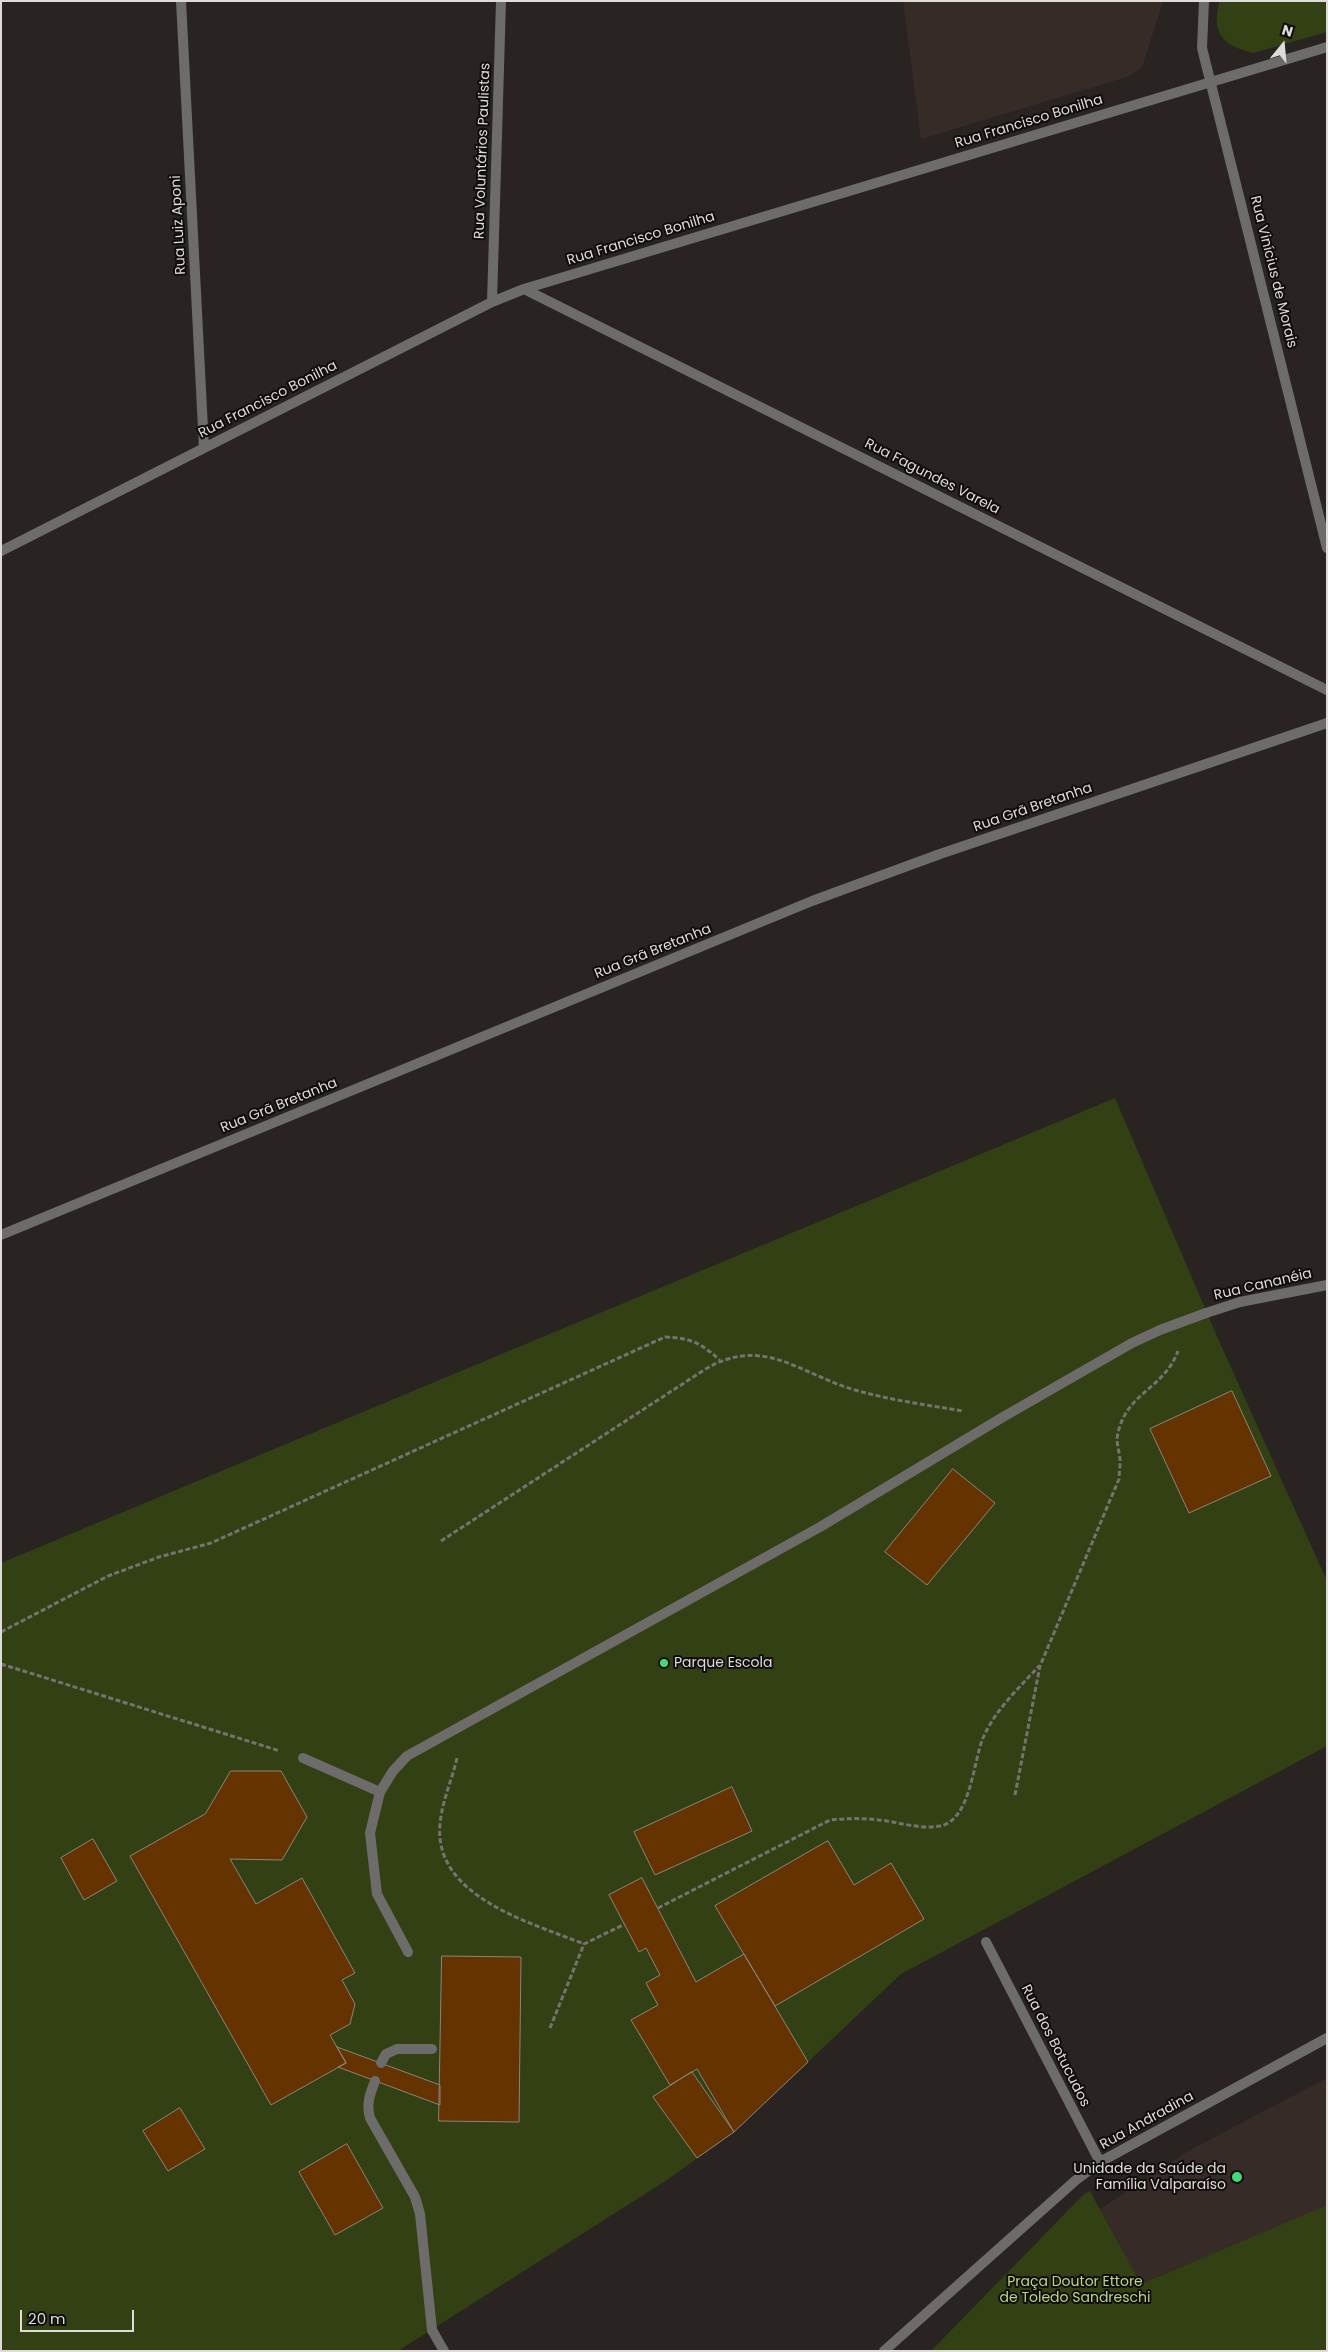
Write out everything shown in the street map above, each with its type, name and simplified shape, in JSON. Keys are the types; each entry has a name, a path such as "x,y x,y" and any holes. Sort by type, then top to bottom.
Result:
{"street":[{"name":"Rua Luiz Aponi","path":"181,1 204,448"},
{"name":"Rua Voluntários Paulistas","path":"492,302 501,1"},
{"name":"Rua Vinícius de Morais","path":"1204,1 1202,48 1327,548"},
{"name":"Rua Francisco Bonilha","path":"1,551 492,302 524,289 1327,47"},
{"name":"Rua Fagundes Varela","path":"524,289 1327,690"},
{"name":"Rua Grã Bretanha","path":"1,1234 812,901 940,854 1327,723"},
{"name":"Rua Cananéia","path":"408,1952 377,1894 370,1833 380,1792 393,1771 407,1756 820,1527 1132,1343 1183,1321 1240,1302 1327,1285"},
{"path":"302,1758 380,1792"},
{"name":"Rua dos Botucudos","path":"986,1942 1100,2162"},
{"name":"Rua Andradina","path":"884,2351 1076,2180 1100,2162 1327,2038"},
{"path":"381,2063 386,2054 398,2049 432,2049"},
{"path":"375,2081 368,2100 370,2118 415,2197 420,2214 432,2330 444,2351"}],"path":[{"path":"1015,1796 1040,1666 1119,1480 1121,1463 1117,1436 1125,1412 1133,1401 1166,1374 1173,1365 1180,1346 1183,1321"},
{"path":"1,1632 108,1576 159,1557 211,1544 665,1337 686,1338 701,1344 720,1360"},
{"path":"441,1541 720,1360 740,1355 762,1355 785,1360 839,1386 879,1397 1004,1417"},
{"path":"1,1664 302,1758"},
{"path":"658,1908 830,1820 852,1817 922,1827 942,1826 959,1815 965,1802 984,1736 1007,1700 1040,1666"},
{"path":"459,1727 458,1752 440,1824 441,1844 454,1874 490,1905 584,1944"},
{"path":"550,2028 584,1944 624,1924"}],"shaded area":[{"path":"903,1 1163,1 1142,68 1127,77 921,139"},
{"name":"Unidade da Saúde da Família Valparaíso","path":"1327,2078 1327,2205 1141,2284 1100,2209 1190,2150"}],"green space":[{"path":"1220,1 1327,1 1327,32 1253,53 1234,46 1222,36 1218,29 1217,21"},
{"name":"Parque Escola","path":"1115,1098 1216,1334 1327,1581 1327,1746 901,1974 734,2132 667,2180 398,2351 2,2351 1,1563"},
{"name":"Praça Doutor Ettore de Toledo Sandreschi","path":"1090,2191 1141,2284 1327,2205 1327,2351 931,2351 1083,2195"}],"building":[{"path":"1232,1391 1271,1476 1189,1513 1150,1429"},
{"path":"953,1469 995,1503 927,1585 885,1552"},
{"path":"231,1771 281,1771 307,1817 282,1860 230,1859 256,1904 302,1878 355,1973 342,1980 355,2004 350,2024 330,2035 346,2063 271,2105 130,1856 205,1814"},
{"path":"732,1787 752,1831 655,1875 634,1832"},
{"path":"93,1839 117,1881 84,1900 61,1858"},
{"path":"828,1841 854,1885 891,1863 924,1919 775,2006 715,1906"},
{"path":"642,1878 696,1982 744,1954 808,2062 734,2132 697,2069 670,2085 631,2020 658,2005 646,1983 660,1975 646,1948 639,1952 609,1895"},
{"path":"442,1956 521,1957 519,2122 439,2121"},
{"path":"337,2047 440,2085 440,2105 338,2067 346,2063"},
{"path":"692,2072 734,2132 697,2158 653,2097"},
{"path":"180,2108 205,2149 168,2171 143,2131"},
{"path":"347,2144 383,2208 335,2235 299,2172"}],"place":[{"name":"Parque Escola","path":"664,1663"},
{"name":"Unidade da Saúde da Família Valparaíso","path":"1237,2177"}]}
